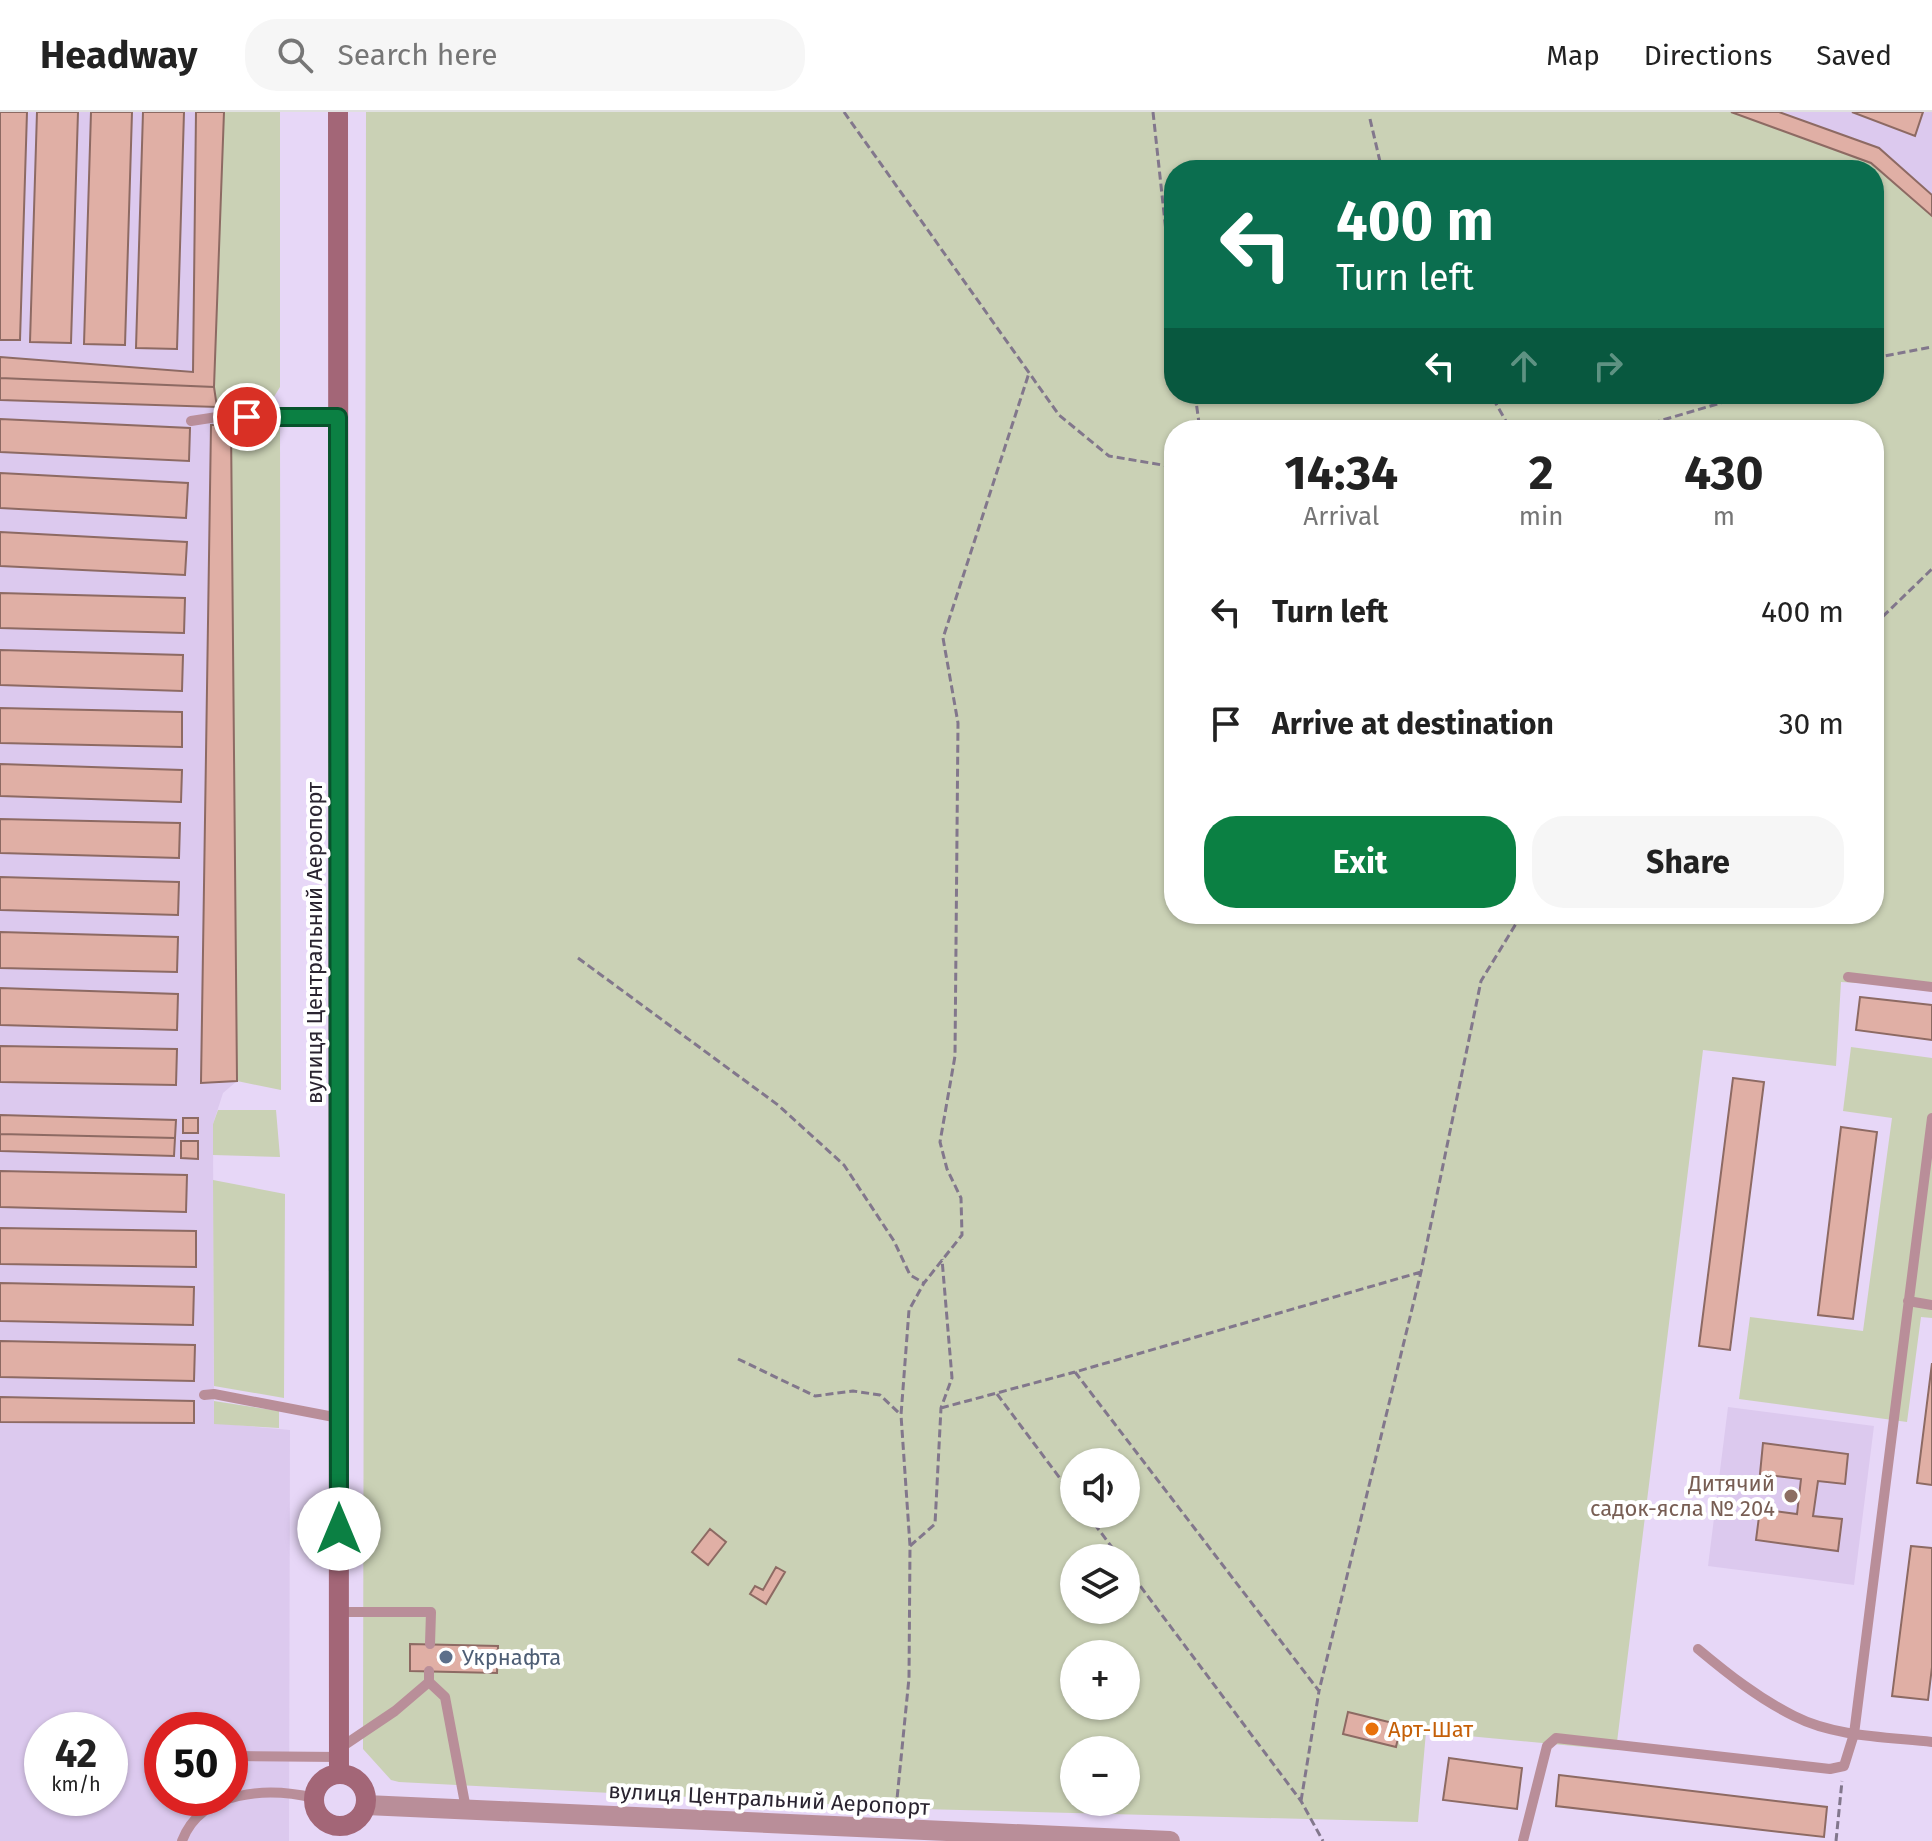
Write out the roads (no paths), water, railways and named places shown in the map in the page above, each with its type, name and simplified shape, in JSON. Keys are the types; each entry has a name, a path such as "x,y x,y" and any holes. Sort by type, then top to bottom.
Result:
{"main road":[{"name":"вулиця Центральний Аеропорт","path":"338,112 340,1760"},
{"path":"340,1760 349,1775 362,1785 366,1805 354,1823 338,1834 321,1819 314,1798 324,1779 340,1760"}],"street":[{"name":"вулиця Центральний Аеропорт","path":"366,1805 883,1833 1170,1841"}],"lane":[{"path":"191,421 217,417 338,417"},
{"path":"1848,977 1932,987"},
{"path":"1523,1841 1547,1746 1556,1738 1830,1769 1844,1766 1854,1734 1932,1118"},
{"path":"1908,1301 1932,1305"},
{"path":"204,1395 214,1394 339,1418"},
{"path":"339,1612 431,1612 430,1644"},
{"path":"1698,1649 1745,1687 1796,1718 1854,1734 1932,1742"},
{"path":"248,1756 340,1760 429,1677 445,1697 466,1809"},
{"path":"182,1841 202,1812 231,1798 263,1793 314,1798"}],"place":[{"name":"Дитячий садок-ясла № 204","path":"1791,1496"},
{"name":"Укрнафта","path":"446,1657"},
{"name":"Арт-Шат","path":"1372,1729"}]}
